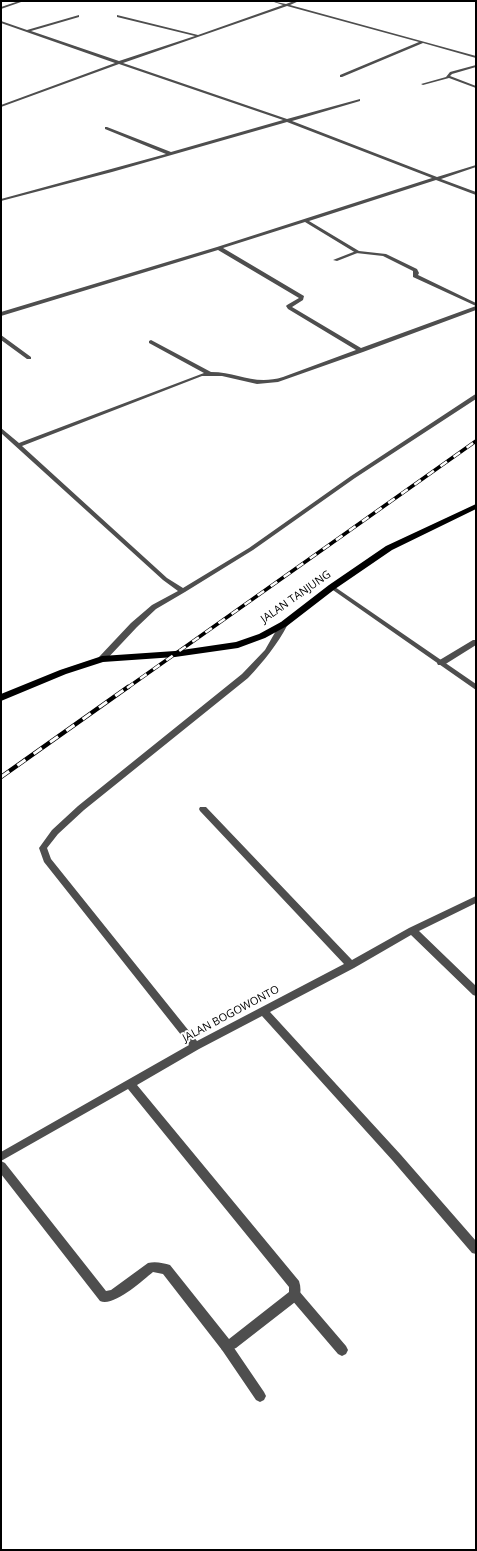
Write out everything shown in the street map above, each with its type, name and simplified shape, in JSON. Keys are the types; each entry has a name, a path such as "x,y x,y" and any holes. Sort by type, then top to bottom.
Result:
{"main road":[{"name":"JALAN TANJUNG","path":"1,698 63,672 102,659 175,654 238,645 262,636 284,624 332,587 389,548 476,506"}],"street":[{"path":"1,8 22,1"},
{"path":"273,1 476,57"},
{"path":"1,106 118,63 297,1"},
{"path":"27,31 78,16"},
{"path":"118,16 199,36"},
{"path":"1,22 289,121 476,194"},
{"path":"341,76 423,42"},
{"path":"449,77 447,76 450,73 476,66"},
{"path":"424,84 449,77 476,87"},
{"path":"1,200 171,154 359,100"},
{"path":"106,128 171,154"},
{"path":"1,314 219,248 476,166"},
{"path":"305,220 358,252 384,255 415,270 415,276 476,307"},
{"path":"219,248 302,297 290,306 290,308 361,351"},
{"path":"335,260 358,252"},
{"path":"151,342 209,373 257,382 270,382 361,351 476,307"},
{"path":"1,337 29,358"},
{"path":"18,445 209,373"},
{"path":"102,659 134,625 154,607 251,549 354,477 476,396"},
{"path":"1,430 165,579 183,591"},
{"path":"332,587 476,688"},
{"path":"196,1046 47,860 43,848 55,832 81,808 255,666 272,647 284,624"},
{"path":"441,663 476,642"},
{"path":"203,809 351,965"},
{"name":"JALAN BOGOWONTO","path":"1,1157 196,1046 351,965 412,930 476,899"},
{"path":"412,930 476,992"},
{"path":"264,1011 397,1158 476,1249"},
{"path":"130,1084 295,1285 295,1295 342,1350"},
{"path":"1,1166 104,1297 113,1295 152,1267 166,1269 226,1346 260,1396"},
{"path":"226,1346 232,1344 295,1295"}],"railway":[{"path":"127,688 476,441"},
{"path":"1,777 128,687"}]}
